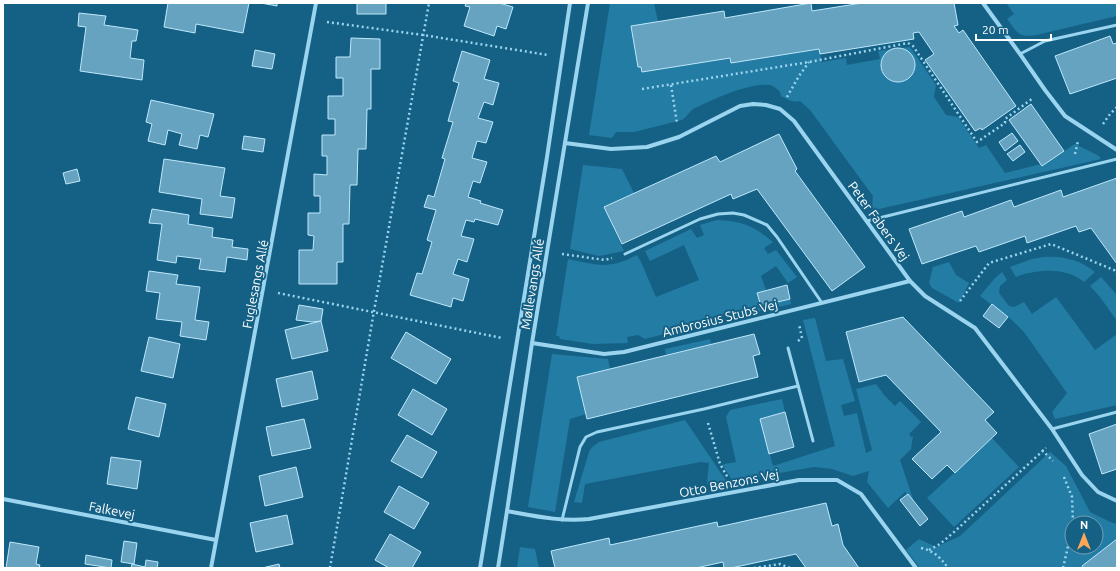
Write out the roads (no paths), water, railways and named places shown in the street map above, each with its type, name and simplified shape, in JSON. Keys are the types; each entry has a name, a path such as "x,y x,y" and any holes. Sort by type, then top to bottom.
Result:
{"street":[{"name":"Fuglesangs Allé","path":"211,568 264,290 316,3"},
{"name":"Møllevangs Allé","path":"480,568 547,157 570,3"},
{"name":"Møllevangs Allé","path":"498,568 508,511 532,343 588,3"},
{"path":"983,3 1065,116 1117,150"},
{"name":"Peter Fabers Vej","path":"565,143 611,149 646,147 679,137 740,106 753,104 766,105 780,109 794,121 910,281 925,296 975,328 1052,429 1082,475 1098,492 1117,501"},
{"name":"Ambrosius Stubs Vej","path":"532,343 604,354 624,352 910,281"},
{"name":"Otto Benzons Vej","path":"508,511 562,520 589,520 799,480 837,480 861,494 916,568"},
{"name":"Falkevej","path":"3,499 216,540"}],"lane":[{"path":"1020,54 1045,41 1117,25"},
{"path":"867,221 1117,159"},
{"path":"625,254 700,219 718,214 733,213 744,215 767,225 777,236 822,304"},
{"path":"788,348 813,441"},
{"path":"562,520 580,446 586,436 597,432 704,409 798,386"},
{"path":"1052,429 1117,412"}]}
